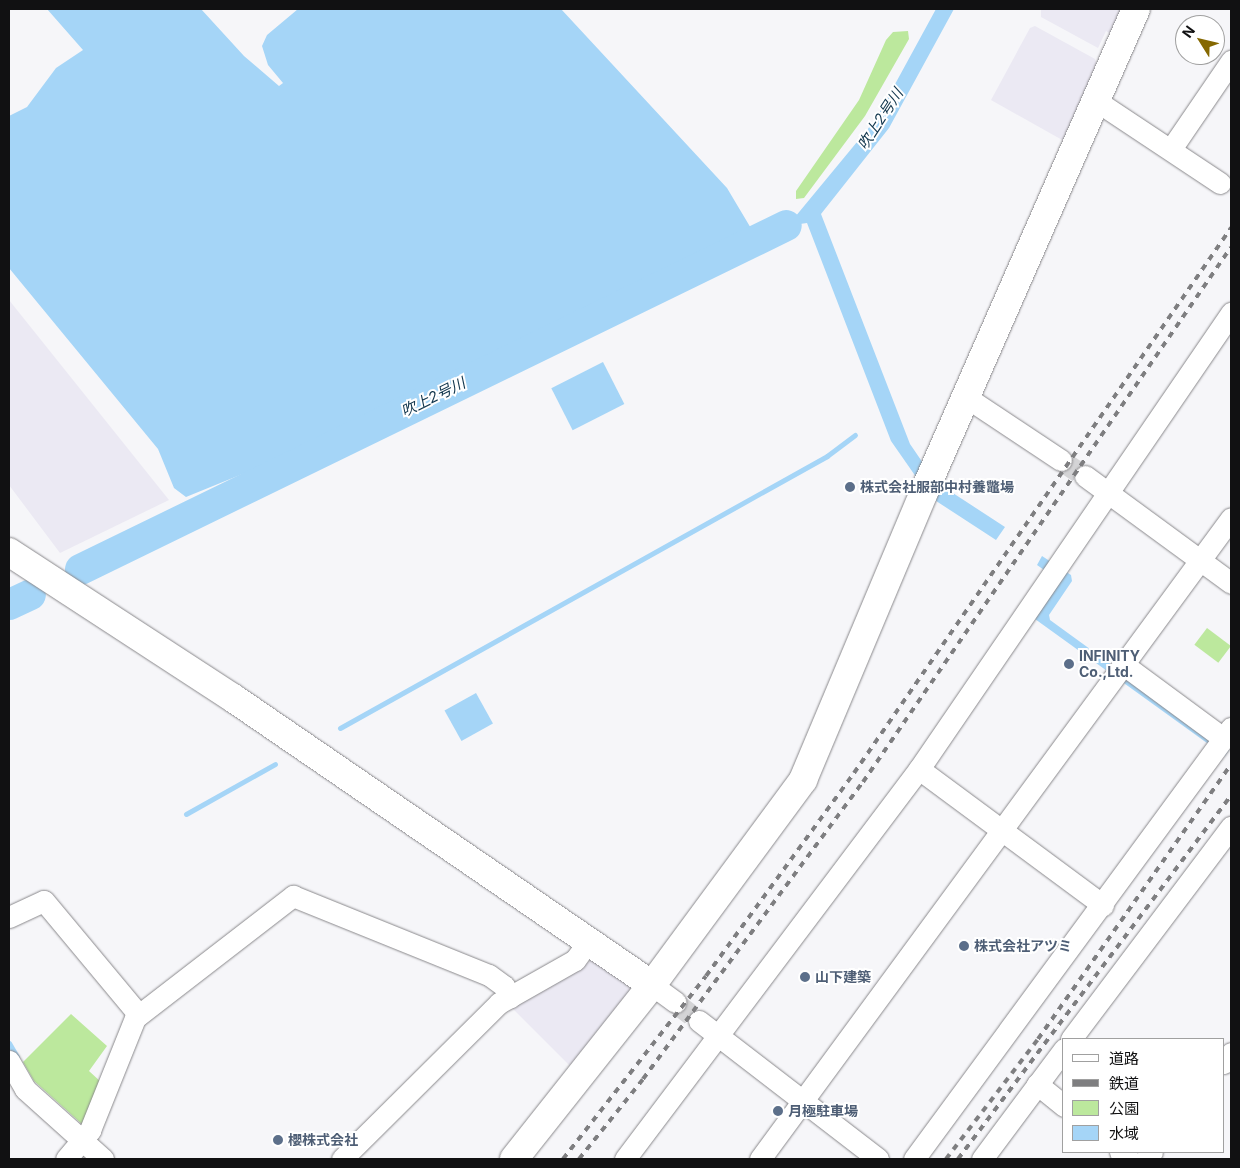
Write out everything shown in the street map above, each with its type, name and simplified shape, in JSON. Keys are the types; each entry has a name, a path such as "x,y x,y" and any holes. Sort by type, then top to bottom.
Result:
{"street":[{"path":"514,1159 652,985 803,780 928,483 1136,9"},
{"path":"1171,149 1231,61"},
{"path":"1095,100 1220,183"},
{"path":"625,1159 721,1037 919,769 1231,313"},
{"path":"966,397 1061,460"},
{"path":"1085,476 1231,584"},
{"path":"760,1159 1231,518"},
{"path":"9,552 234,698 674,1002"},
{"path":"914,1159 1103,905 1222,740 1119,671"},
{"path":"919,769 1103,905"},
{"path":"1072,1038 1231,829"},
{"path":"66,1159 82,1141 139,1015 294,896 489,975 504,986 510,997"},
{"path":"9,916 44,901 139,1015"},
{"path":"342,1159 499,1003 576,960 588,942"},
{"path":"699,1021 804,1100 878,1159"},
{"path":"982,1159 1062,1052"},
{"path":"9,1061 25,1089 103,1159"},
{"path":"1037,1084 1062,1104"}],"shaded area":[{"path":"1041,9 1123,9 1111,34 1106,31 1098,48 1041,17"},
{"path":"1035,26 1095,59 1097,65 1064,141 991,100 1030,28"},
{"path":"9,300 169,500 60,553 9,485"},
{"path":"596,958 635,985 571,1067 510,1006"}],"green space":[{"path":"908,31 909,39 865,116 804,198 796,199 796,191 859,100 886,40 893,32"},
{"path":"1207,628 1231,646 1218,663 1194,645"},
{"path":"71,1014 107,1046 89,1071 101,1082 84,1126 34,1081 23,1062"}],"water":[{"path":"47,9 201,9 244,56 279,86 283,83 268,65 262,46 267,35 298,9 561,9 727,188 752,230 327,433 301,450 186,497 174,488 158,449 9,268 9,116 27,107 56,68 83,50"},
{"path":"936,9 954,9 889,128 821,214 910,444 936,482 1005,527 996,540 930,497 891,441 807,223 800,224 795,217 876,119"},
{"path":"603,362 624,404 573,430 551,388"},
{"path":"1042,556 1071,575 1072,581 1049,615 1050,620 1229,750 1225,756 1035,619 1034,614 1057,579 1037,565"},
{"path":"476,693 493,724 461,741 445,710"}],"waterway":[{"name":"吹上2号川","path":"80,569 786,225"},
{"path":"340,728 827,456 855,435"},
{"name":"吹上2号川","path":"9,604 30,594"},
{"path":"186,814 275,764"},
{"path":"9,1043 17,1057"}],"tunnel":[{"path":"1061,460 1085,476"},
{"path":"675,1002 699,1021"}],"railway":[{"path":"563,1159 706,976 854,773 1231,228"},
{"path":"579,1159 643,1079 863,782 1231,247"},
{"path":"946,1159 1038,1039 1231,764"},
{"path":"958,1159 1231,796"}],"place":[{"name":"株式会社服部中村養鼈場","path":"850,487"},
{"name":"INFINITY Co.,Ltd.","path":"1069,664"},
{"name":"株式会社アツミ","path":"964,946"},
{"name":"山下建築","path":"805,977"},
{"name":"月極駐車場","path":"778,1111"},
{"name":"櫻株式会社","path":"278,1140"}]}
